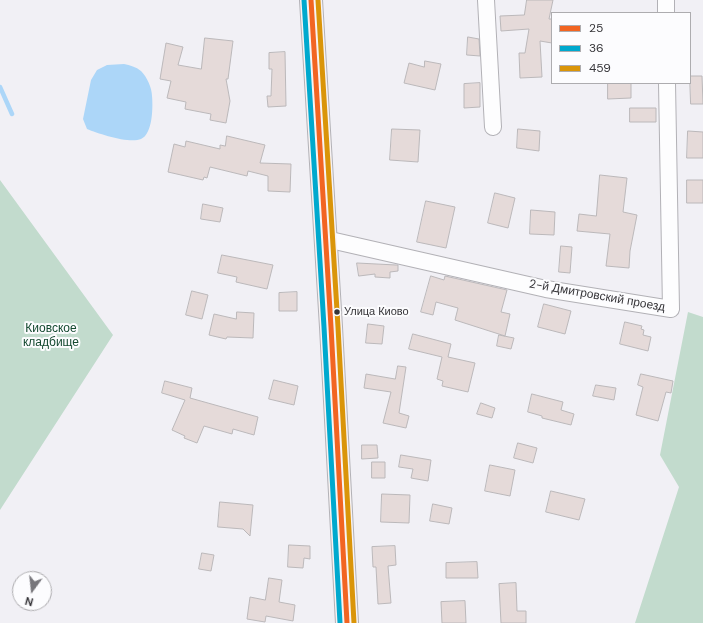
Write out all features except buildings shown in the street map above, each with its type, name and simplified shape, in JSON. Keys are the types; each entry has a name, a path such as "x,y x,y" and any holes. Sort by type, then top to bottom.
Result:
{"main road":[{"path":"311,0 347,623"}],"street":[{"path":"486,0 493,127"},
{"path":"666,0 666,12"},
{"name":"2-й Дмитровский проезд","path":"326,239 546,288 671,309 667,84"}],"green space":[{"name":"Киовское кладбище","path":"0,180 113,335 0,510"},
{"path":"688,312 703,317 703,623 635,623 679,487 660,455"}],"water":[{"path":"124,64 133,66 141,71 149,83 152,93 152,113 148,132 141,139 136,140 114,138 87,129 83,119 91,80 97,70 107,65"}],"waterway":[{"path":"0,87 12,114"}],"transit line":[{"name":"36","path":"304,0 340,623"},
{"name":"25","path":"311,0 347,623"},
{"name":"459","path":"318,0 354,623"}],"place":[{"name":"Улица Киово","path":"337,312"}]}
